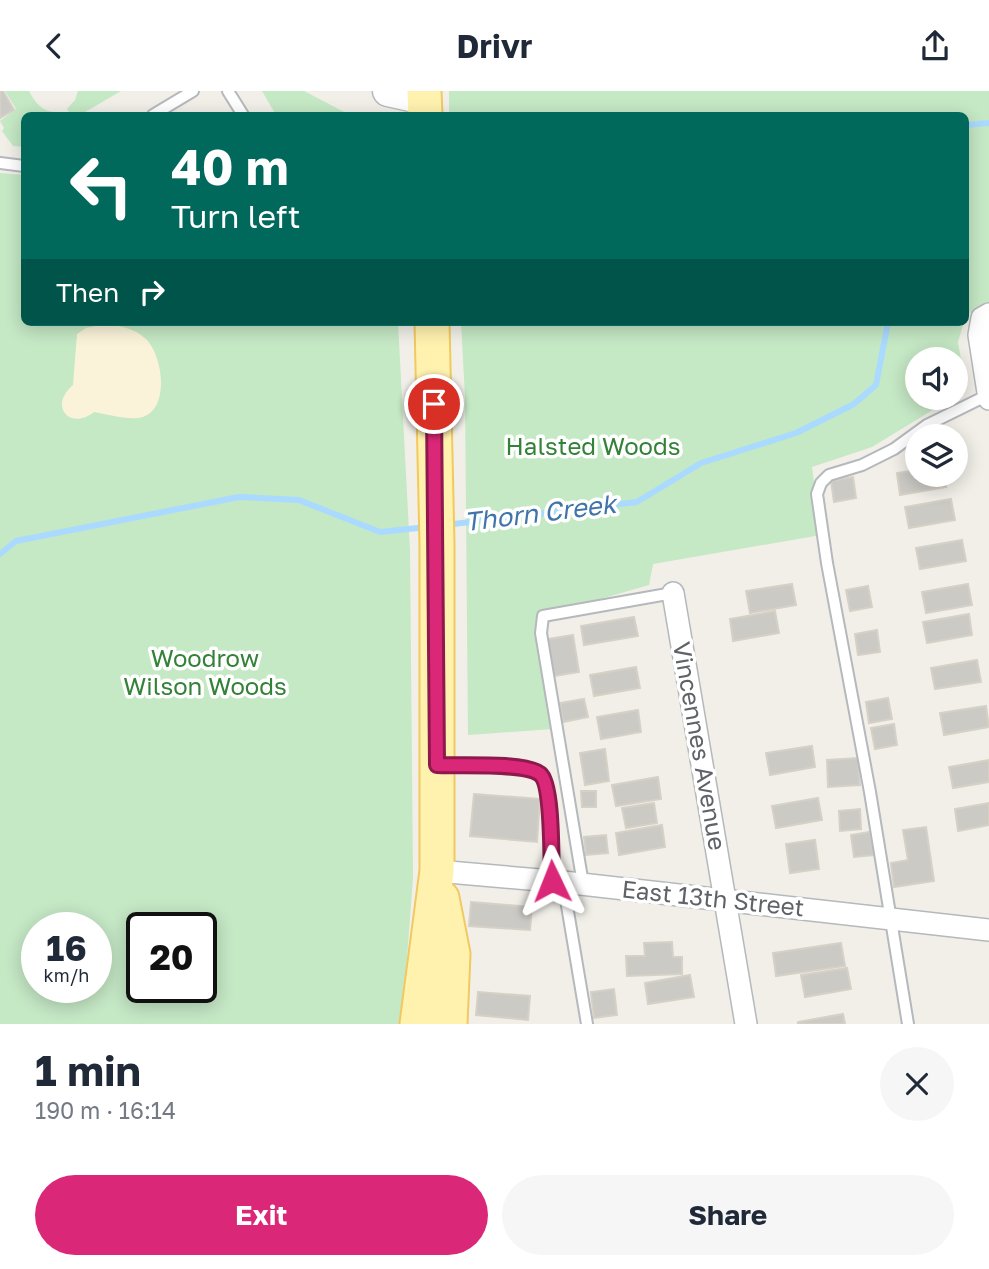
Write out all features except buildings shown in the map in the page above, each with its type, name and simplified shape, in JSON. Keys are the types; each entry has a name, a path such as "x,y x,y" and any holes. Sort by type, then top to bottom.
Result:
{"main road":[{"path":"388,91 424,102"},
{"path":"417,1024 437,871 436,486 432,326"},
{"path":"437,871 453,954 450,1024"}],"street":[{"path":"985,316 979,335 989,397"},
{"name":"Vincennes Avenue","path":"673,593 746,1024"},
{"name":"East 13th Street","path":"437,871 566,882 989,930"}],"lane":[{"path":"167,112 193,91"},
{"path":"228,91 241,112"},
{"path":"0,163 21,166"},
{"path":"908,1024 817,494 821,483 829,475 862,465 894,449 927,425 989,397"},
{"path":"587,1024 566,882 541,633 543,615 673,593"},
{"path":"437,765 501,766 523,768 538,773 544,779 566,882"}],"green space":[{"path":"5,91 29,91 41,107 60,112 21,112 21,147 13,146 2,131 4,128 0,121 16,109"},
{"path":"78,91 121,91 85,112 69,112 67,109 75,100"},
{"path":"262,91 304,91 344,112 274,112"},
{"path":"449,91 989,91 989,303 969,313 969,112 449,112"},
{"name":"Woodrow Wilson Woods","path":"0,173 21,175 21,326 398,326 410,551 413,878 402,1024 0,1024"},
{"name":"Halsted Woods","path":"461,326 963,326 959,347 905,347 905,410 933,410 910,424 905,424 905,427 872,447 812,467 821,535 653,564 649,585 583,604 536,630 552,729 468,735 465,397"}],"sand":[{"path":"116,326 137,332 146,339 156,357 161,381 160,393 152,412 143,417 125,418 94,412 77,419 65,413 62,401 73,385 77,334 86,328"}],"waterway":[{"name":"Thorn Creek","path":"969,125 989,123"},
{"name":"Thorn Creek","path":"445,525 637,502 701,463 796,433 854,404 876,385 887,326"},
{"name":"Thorn Creek","path":"0,554 16,541 239,497 299,500 380,532 427,527"}],"route":[{"path":"434,404 437,765 523,768 538,773 544,779 549,803 552,881"}]}
